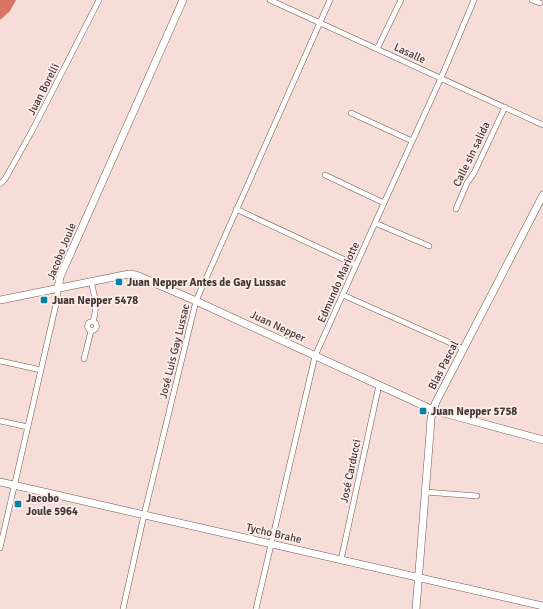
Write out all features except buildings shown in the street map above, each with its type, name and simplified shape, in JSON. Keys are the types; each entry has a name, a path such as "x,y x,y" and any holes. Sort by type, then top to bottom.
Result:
{"main road":[{"name":"Jacobo Joule","path":"58,288 60,277 183,0"},
{"name":"Blas Pascal","path":"416,609 431,418 433,410 543,195"},
{"name":"Juan Nepper","path":"0,300 130,274 141,277 196,301 433,410 543,440"},
{"name":"Tycho Brahe","path":"0,482 543,606"}],"street":[{"name":"Juan Borelli","path":"0,184 5,179 32,131 99,0"},
{"name":"Lasalle","path":"270,0 543,125"},
{"name":"José Luis Gay Lussac","path":"123,609 144,515 196,301 330,0"},
{"path":"377,49 402,0"},
{"name":"Edmundo Mariotte","path":"256,609 316,356 441,78 474,0"},
{"path":"532,0 540,3"},
{"name":"Calle sin salida","path":"456,209 467,182 474,173 505,107"},
{"path":"351,113 412,141"},
{"path":"325,175 384,203"},
{"path":"236,209 356,265"},
{"path":"375,222 429,246"},
{"path":"84,359 91,331 88,326 89,323 93,322 96,312 96,303 91,281"},
{"name":"Jacobo Joule","path":"0,548 57,300 58,288"},
{"path":"343,295 464,349"},
{"path":"0,361 41,370"},
{"name":"José Carducci","path":"341,560 379,385"},
{"path":"0,421 28,427"},
{"path":"425,492 477,496"}],"shaded area":[{"path":"0,0 16,0 10,11 0,20"}],"place":[{"name":"Juan Nepper Antes de Gay Lussac","path":"119,282"},
{"name":"Juan Nepper 5478","path":"44,300"},
{"name":"Juan Nepper 5758","path":"423,411"},
{"name":"Jacobo Joule 5964","path":"18,504"}]}
